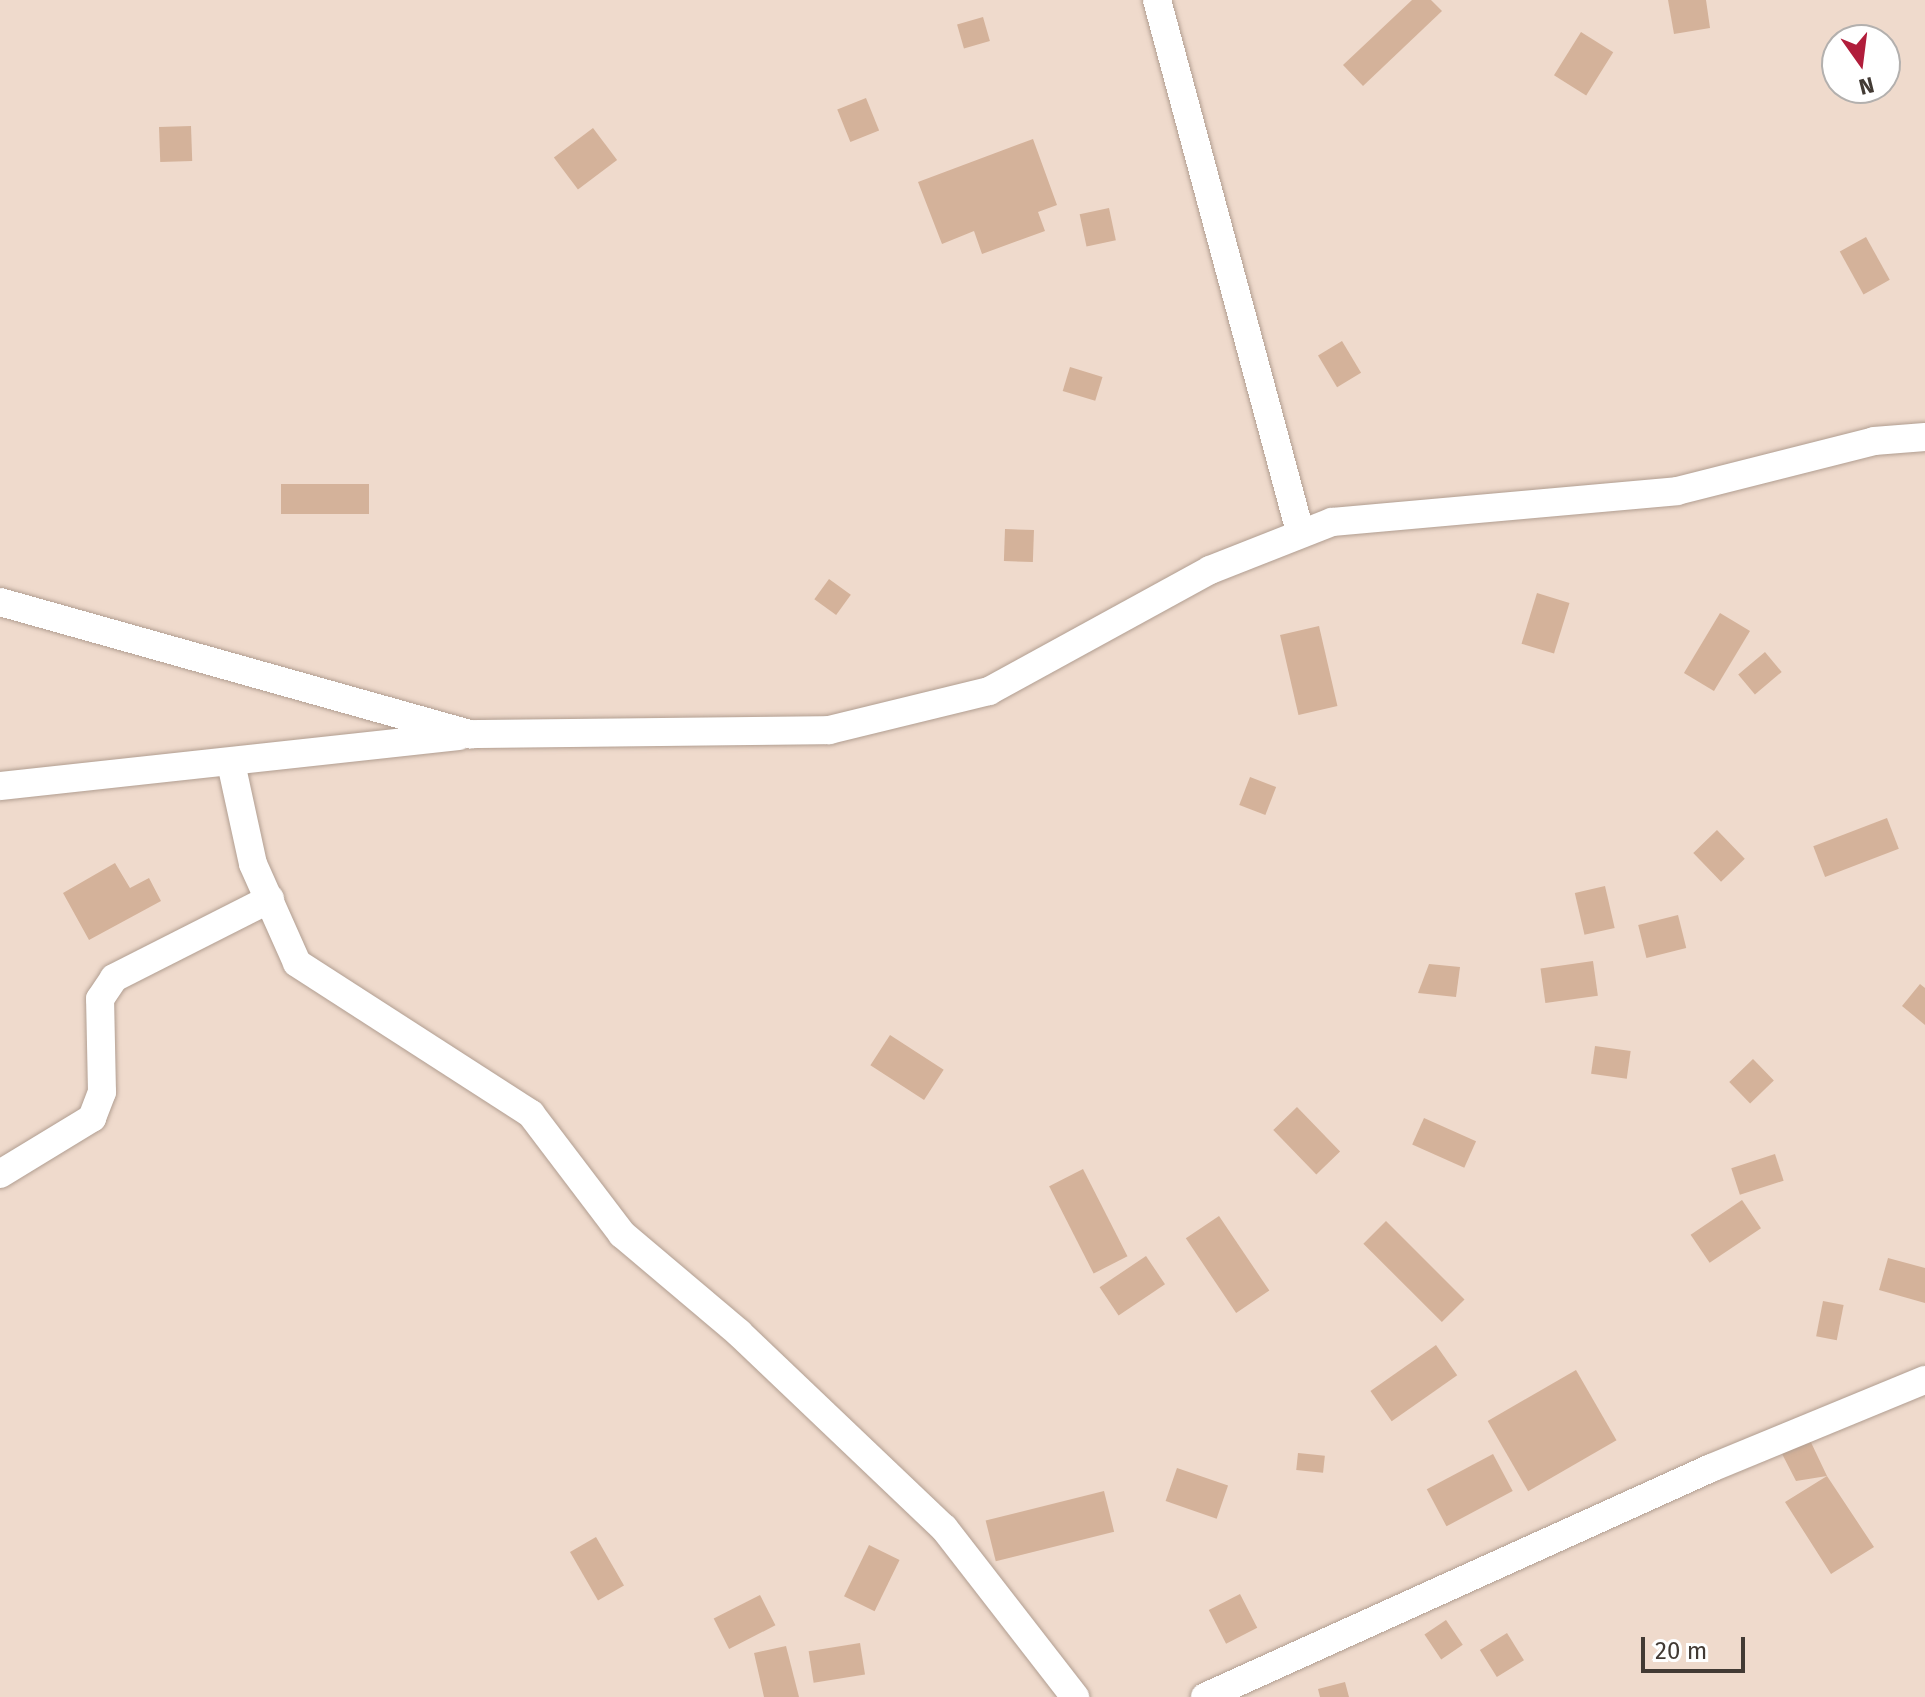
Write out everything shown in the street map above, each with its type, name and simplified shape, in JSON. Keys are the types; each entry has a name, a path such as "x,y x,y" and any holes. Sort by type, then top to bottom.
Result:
{"street":[{"path":"1157,0 1300,532"},
{"path":"0,786 231,763 471,734 829,730 989,691 1210,570 1300,532 1332,522 1677,491 1874,441 1925,437"},
{"path":"0,602 471,734"},
{"path":"231,763 253,864 297,963 531,1114 622,1234 739,1333 944,1528 1075,1697"},
{"path":"0,1174 92,1118 102,1092 100,999 114,978 270,899"},
{"path":"1205,1697 1711,1468 1925,1380"}],"building":[{"path":"1412,0 1431,0 1442,11 1363,86 1343,65"},
{"path":"1668,0 1706,0 1710,28 1674,34"},
{"path":"983,17 990,41 964,48 957,24"},
{"path":"1581,32 1613,52 1586,95 1554,75"},
{"path":"866,98 879,130 850,142 837,110"},
{"path":"191,126 192,161 160,162 159,127"},
{"path":"593,128 617,160 578,189 554,157"},
{"path":"1033,139 1057,205 1038,212 1045,231 982,254 974,231 942,244 918,182"},
{"path":"1109,208 1116,240 1087,247 1080,214"},
{"path":"1866,237 1890,280 1864,294 1840,252"},
{"path":"1342,341 1361,373 1337,387 1318,355"},
{"path":"1070,367 1103,377 1095,401 1063,391"},
{"path":"281,484 369,484 369,514 281,514"},
{"path":"1005,529 1034,530 1033,562 1004,561"},
{"path":"829,579 851,595 836,615 814,599"},
{"path":"1537,593 1570,603 1554,654 1522,644"},
{"path":"1720,613 1750,631 1714,691 1684,673"},
{"path":"1319,626 1337,706 1298,715 1280,635"},
{"path":"1765,652 1782,672 1755,694 1738,674"},
{"path":"1250,777 1276,787 1265,815 1239,805"},
{"path":"1887,818 1899,849 1825,877 1813,846"},
{"path":"1717,830 1745,859 1721,882 1693,853"},
{"path":"115,863 130,888 149,878 161,901 89,940 63,893"},
{"path":"1605,886 1615,928 1584,935 1575,893"},
{"path":"1678,915 1686,948 1646,958 1638,925"},
{"path":"1593,961 1598,996 1545,1003 1541,968"},
{"path":"1429,964 1460,967 1456,997 1418,993"},
{"path":"1920,984 1925,988 1925,1025 1902,1006"},
{"path":"890,1035 944,1070 924,1100 870,1065"},
{"path":"1595,1046 1631,1051 1627,1079 1591,1074"},
{"path":"1753,1059 1774,1081 1750,1104 1729,1082"},
{"path":"1297,1107 1340,1152 1316,1175 1273,1130"},
{"path":"1424,1118 1476,1141 1464,1168 1412,1144"},
{"path":"1775,1154 1784,1181 1740,1195 1731,1168"},
{"path":"1083,1169 1127,1256 1094,1274 1049,1186"},
{"path":"1742,1200 1761,1228 1710,1263 1691,1235"},
{"path":"1219,1216 1269,1291 1236,1313 1186,1238"},
{"path":"1386,1221 1464,1299 1442,1322 1363,1244"},
{"path":"1146,1256 1165,1284 1119,1316 1100,1287"},
{"path":"1888,1258 1925,1268 1925,1303 1879,1290"},
{"path":"1823,1301 1844,1305 1837,1340 1816,1336"},
{"path":"1436,1345 1457,1375 1392,1421 1370,1391"},
{"path":"1576,1370 1616,1440 1528,1491 1488,1421"},
{"path":"1807,1434 1827,1476 1796,1481 1779,1448"},
{"path":"1298,1453 1325,1456 1323,1473 1296,1470"},
{"path":"1493,1454 1513,1491 1446,1526 1427,1489"},
{"path":"1177,1468 1228,1486 1217,1519 1166,1501"},
{"path":"1827,1476 1874,1547 1831,1574 1785,1502"},
{"path":"1104,1491 1114,1532 996,1561 986,1521"},
{"path":"596,1537 624,1585 598,1600 570,1552"},
{"path":"869,1545 900,1560 875,1611 844,1596"},
{"path":"1240,1594 1257,1628 1226,1644 1209,1610"},
{"path":"760,1595 775,1625 729,1649 714,1619"},
{"path":"1446,1620 1463,1645 1441,1659 1424,1635"},
{"path":"1507,1633 1524,1660 1497,1677 1480,1650"},
{"path":"860,1643 865,1675 814,1683 809,1651"},
{"path":"786,1646 799,1697 764,1697 754,1653"},
{"path":"1345,1682 1349,1697 1320,1697 1318,1689"}]}
